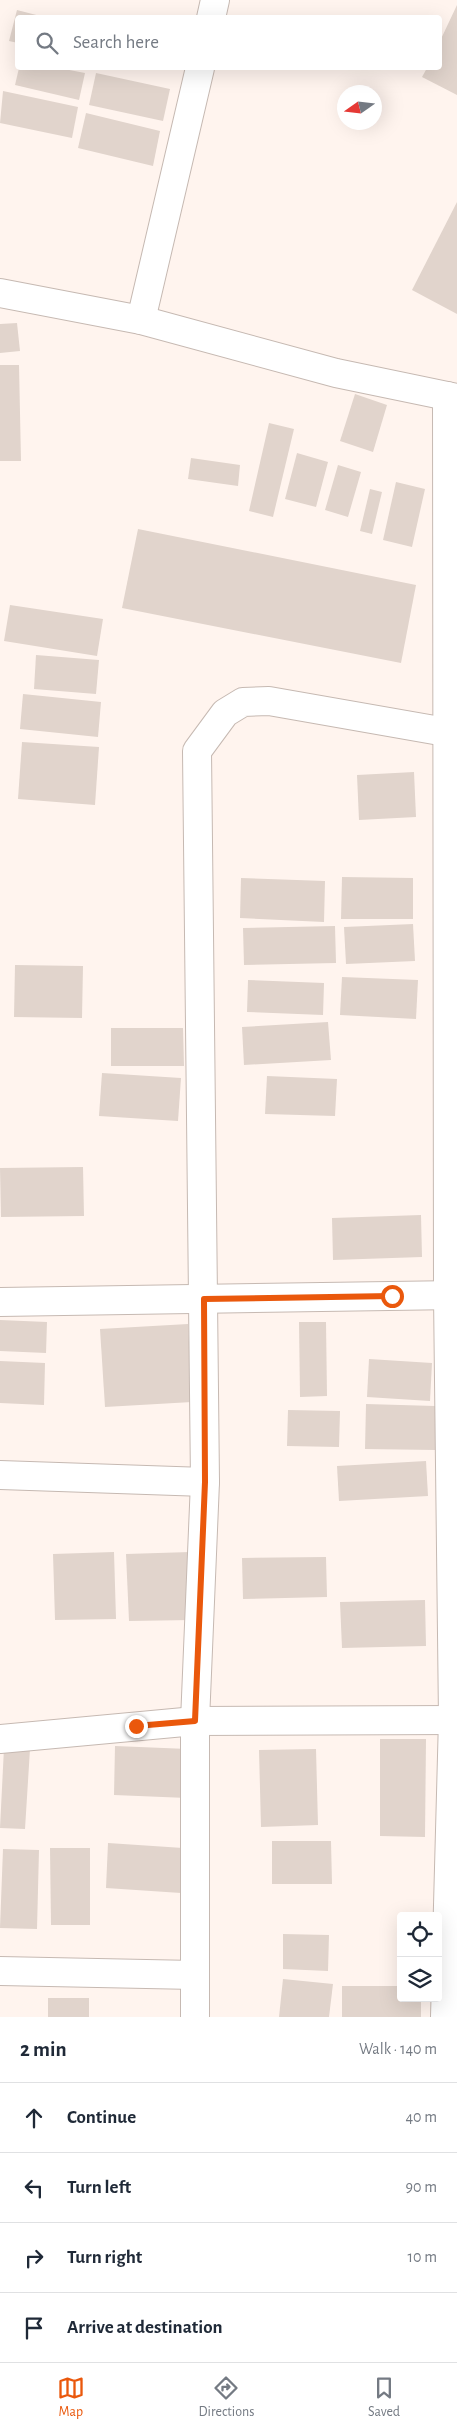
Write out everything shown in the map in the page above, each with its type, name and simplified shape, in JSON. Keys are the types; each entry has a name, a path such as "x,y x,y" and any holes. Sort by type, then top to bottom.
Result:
{"street":[{"path":"212,15 215,0"},
{"path":"141,320 200,70"},
{"path":"0,294 141,320 336,373 452,397 452,1295 455,1720 445,2017"},
{"path":"195,2017 195,1721 205,1482 197,751 224,713 243,702 269,701 452,734"},
{"path":"0,1302 452,1295"},
{"path":"0,1475 205,1482"},
{"path":"0,1738 195,1721 455,1720"},
{"path":"0,1971 195,1975"}],"building":[{"path":"457,5 457,95 422,77 426,70 442,70 442,37"},
{"path":"17,10 36,15 16,15"},
{"path":"15,18 15,42 9,41"},
{"path":"19,70 69,70 85,73 79,100 15,85"},
{"path":"96,73 170,89 163,121 89,105"},
{"path":"3,91 78,107 72,138 0,123"},
{"path":"86,113 160,131 153,166 78,148"},
{"path":"457,202 457,314 412,290"},
{"path":"17,323 20,351 0,353 0,324"},
{"path":"0,365 19,365 21,461 0,461"},
{"path":"355,394 387,405 373,452 340,441"},
{"path":"269,423 294,429 273,517 249,511"},
{"path":"297,453 328,462 316,507 285,499"},
{"path":"191,458 240,465 238,486 188,479"},
{"path":"338,465 361,472 348,517 325,510"},
{"path":"396,482 425,489 412,547 383,540"},
{"path":"370,489 382,492 372,534 360,531"},
{"path":"138,529 416,585 401,663 122,608"},
{"path":"10,605 103,619 97,656 4,641"},
{"path":"36,655 99,660 96,694 34,689"},
{"path":"23,694 101,702 98,737 20,729"},
{"path":"22,742 99,747 95,805 18,799"},
{"path":"414,772 416,817 359,820 357,775"},
{"path":"342,877 413,878 413,919 341,919"},
{"path":"241,878 325,881 324,922 240,918"},
{"path":"413,924 415,961 346,964 344,927"},
{"path":"335,926 336,963 244,965 243,928"},
{"path":"15,965 83,966 82,1018 14,1017"},
{"path":"342,977 418,980 416,1019 340,1015"},
{"path":"248,980 324,983 323,1015 247,1012"},
{"path":"328,1022 331,1060 244,1065 242,1027"},
{"path":"111,1028 183,1028 184,1066 111,1066"},
{"path":"102,1073 181,1078 178,1121 99,1116"},
{"path":"267,1076 337,1079 335,1116 265,1114"},
{"path":"83,1167 84,1216 1,1217 0,1168"},
{"path":"421,1215 422,1257 333,1260 332,1218"},
{"path":"0,1320 47,1322 46,1353 0,1351"},
{"path":"299,1322 326,1322 327,1396 300,1397"},
{"path":"188,1324 192,1402 105,1407 100,1329"},
{"path":"369,1359 432,1363 430,1401 367,1397"},
{"path":"0,1361 45,1363 44,1405 0,1403"},
{"path":"366,1404 435,1406 435,1450 365,1449"},
{"path":"288,1410 340,1411 339,1447 287,1446"},
{"path":"426,1461 428,1496 339,1501 337,1466"},
{"path":"114,1552 116,1619 55,1620 53,1554"},
{"path":"190,1552 192,1620 129,1621 126,1554"},
{"path":"326,1557 327,1597 243,1599 242,1558"},
{"path":"425,1600 426,1646 342,1648 340,1602"},
{"path":"380,1739 426,1739 425,1837 380,1836"},
{"path":"115,1746 188,1749 187,1798 114,1795"},
{"path":"4,1748 30,1749 25,1829 0,1828"},
{"path":"316,1749 318,1825 261,1827 259,1750"},
{"path":"272,1841 331,1841 332,1884 272,1884"},
{"path":"108,1843 183,1848 181,1893 106,1888"},
{"path":"50,1848 90,1848 90,1925 51,1925"},
{"path":"3,1849 39,1850 37,1929 0,1928"},
{"path":"283,1934 329,1935 328,1971 283,1969"},
{"path":"283,1979 333,1984 329,2017 279,2017"},
{"path":"342,1986 397,1986 397,2002 421,2002 421,2017 342,2017"},
{"path":"48,1998 89,1998 89,2017 48,2017"}],"route":[{"path":"136,1726 195,1721 205,1482 204,1299 392,1296"}]}
